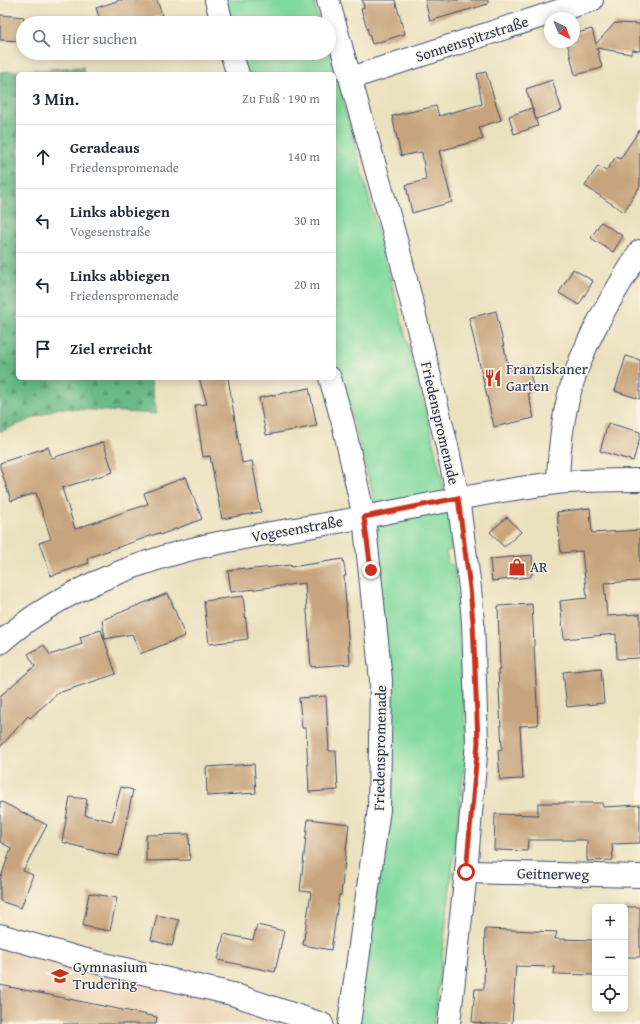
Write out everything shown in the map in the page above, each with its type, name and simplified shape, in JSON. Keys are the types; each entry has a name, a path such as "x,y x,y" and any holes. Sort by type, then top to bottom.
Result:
{"street":[{"path":"216,0 220,16"},
{"name":"Friedenspromenade","path":"328,0 333,16"},
{"name":"Sonnenspitzstraße","path":"351,78 592,0"},
{"name":"Friedenspromenade","path":"336,27 398,247 447,446 458,498 471,602 478,742 466,872 449,1024"},
{"path":"233,60 237,72"},
{"path":"558,483 559,446 562,424 576,372 595,329 640,251"},
{"name":"Friedenspromenade","path":"331,380 343,423 364,517 381,680 380,809 349,1024"},
{"name":"Vogesenstraße","path":"0,643 30,618 53,604 105,578 163,557 226,541 364,517 458,498 558,483 605,480 640,480"},
{"name":"Geitnerweg","path":"466,872 640,876"},
{"path":"0,935 82,959 232,994 322,1024"}],"shaded area":[{"name":"Gymnasium Trudering","path":"0,944 227,1003 278,1024 0,1024"}],"green space":[{"path":"222,0 313,0 318,16 227,16"},
{"path":"241,60 331,60 335,72 244,72"},
{"path":"83,67 84,72 16,72 16,380 150,380 157,414 58,408 0,432 0,72"},
{"path":"336,76 430,428 445,495 396,503 375,502 336,366"},
{"path":"450,510 454,543 451,543 451,550 446,551 448,565 453,564 456,582 457,614 467,741 434,1024 365,1024 357,1020 388,810 375,525"}],"building":[{"path":"120,0 157,0 162,15 99,16 96,8"},
{"path":"362,0 395,0 405,34 372,44 361,9 364,8"},
{"path":"425,0 488,0 488,4 430,21"},
{"path":"0,15 16,16 16,41 0,40"},
{"path":"615,23 640,24 640,51 633,50 631,54 597,48 602,68 575,75 568,48 580,48 580,32 592,29 596,44"},
{"path":"486,72 501,120 479,127 483,139 439,151 452,202 412,213 406,185 426,180 422,152 401,156 392,116 436,106 439,116 482,104 477,74"},
{"path":"552,80 562,110 536,119 526,89"},
{"path":"532,108 538,126 514,134 509,116"},
{"path":"640,129 640,186 624,212 585,186 598,166 606,171 616,157 620,159"},
{"path":"601,222 623,236 613,252 591,238"},
{"path":"573,269 593,281 579,305 559,293"},
{"path":"496,311 509,370 528,365 534,391 528,393 534,418 494,427 469,318"},
{"path":"626,356 640,360 640,399 615,391"},
{"path":"200,380 228,380 242,463 252,461 261,512 222,519 210,456 203,457 195,405 207,404"},
{"path":"309,388 317,426 266,435 259,398"},
{"path":"608,423 640,432 633,461 600,451"},
{"path":"103,442 113,472 62,488 75,529 148,504 144,493 186,477 202,519 160,535 159,533 87,558 89,563 51,576 39,543 51,539 36,493 11,501 0,463 48,447 52,458"},
{"path":"590,508 592,533 640,530 640,581 604,583 607,616 640,614 640,658 617,659 616,634 564,639 560,601 587,598 582,551 561,553 557,512"},
{"path":"507,517 521,532 504,547 490,532"},
{"name":"AR","path":"532,555 533,574 531,574 531,577 492,581 490,559"},
{"path":"343,559 346,576 344,576 350,664 311,667 305,583 231,592 228,571 244,568 245,570 291,565 291,567"},
{"path":"168,593 185,636 140,654 132,634 105,639 102,620"},
{"path":"243,596 248,639 209,644 204,601"},
{"path":"532,604 538,725 520,726 523,779 500,780 498,750 502,749 498,670 500,670 498,606"},
{"path":"101,630 116,674 58,693 30,718 28,716 0,747 0,696 35,666 28,654 44,645 50,655 82,644 80,637"},
{"path":"601,668 604,703 567,707 563,672"},
{"path":"326,696 329,751 336,751 338,790 309,792 306,728 302,728 299,698"},
{"path":"254,764 256,793 207,796 206,767"},
{"path":"121,787 133,790 119,856 62,842 70,797 87,799 85,815 112,821"},
{"path":"0,801 47,825 23,871 33,875 21,908 0,901 0,880 11,848 0,842"},
{"path":"538,803 602,803 603,807 640,805 640,843 612,844 613,860 587,861 587,840 528,840 527,851 494,850 495,814 538,815"},
{"path":"308,819 349,824 341,895 339,895 331,950 303,945 311,892 300,891"},
{"path":"189,834 190,860 146,861 146,835"},
{"path":"89,893 117,898 110,931 83,926"},
{"path":"628,907 640,907 640,957 628,957"},
{"path":"157,915 179,920 172,946 151,940"},
{"path":"257,925 284,931 275,972 218,960 224,934 253,940"},
{"path":"485,929 557,932 555,939 592,940 592,975 554,974 555,967 516,966 512,1024 481,1024 472,1022 475,989 484,989"},
{"path":"0,985 157,1017 156,1024 0,1024"}],"place":[{"name":"Franziskaner Garten","path":"493,378"},
{"name":"AR","path":"517,567"},
{"name":"Gymnasium Trudering","path":"60,976"}],"route":[{"path":"371,570 364,517 458,498 473,622 478,742 466,872"}]}
